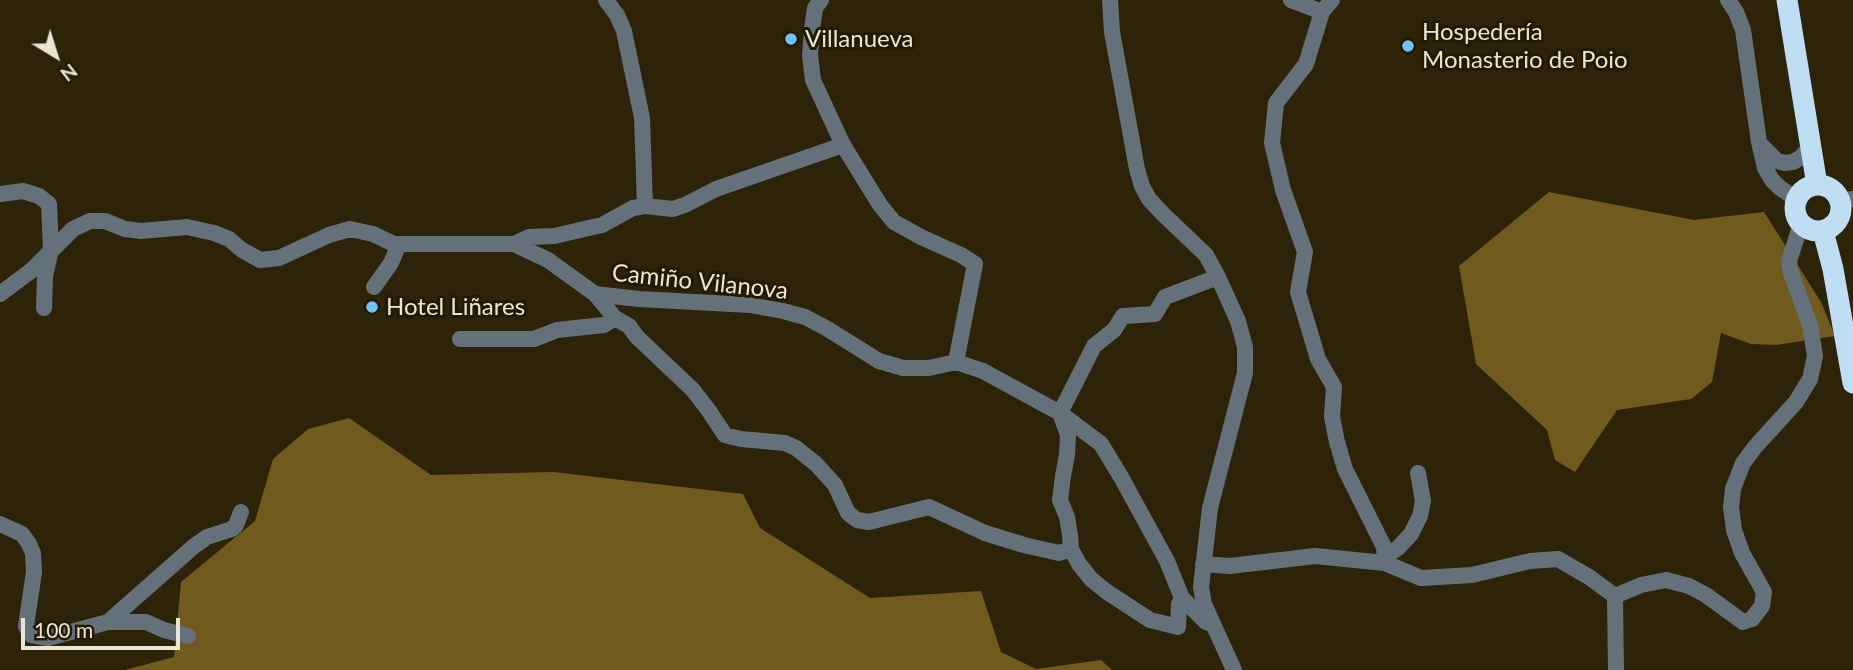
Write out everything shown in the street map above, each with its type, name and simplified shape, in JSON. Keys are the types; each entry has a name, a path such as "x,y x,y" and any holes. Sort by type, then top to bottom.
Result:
{"highway":[{"path":"1787,0 1817,185"},
{"path":"1817,185 1830,187 1847,200 1836,223 1823,231 1815,231 1801,224 1795,213 1797,199 1805,189 1817,185"},
{"path":"1823,231 1833,269 1853,383"}],"street":[{"path":"606,0 624,31 642,118 645,206"},
{"path":"821,0 816,8 812,29 810,55 813,80 843,145 880,205 894,222 961,254 975,264 956,362 983,371 1060,413 1101,444 1167,561 1182,598 1206,622 1213,624"},
{"path":"1110,0 1112,32 1142,186 1149,199 1163,214 1206,254 1238,321 1245,347 1245,373 1210,508 1201,587 1204,604 1234,670"},
{"path":"1291,0 1327,6 1306,64 1276,103 1272,144 1283,190 1305,252 1298,292 1318,359 1334,387 1332,416 1337,442 1345,469 1384,547 1385,560"},
{"path":"1728,0 1743,30 1765,168 1780,188 1797,199"},
{"path":"1759,142 1777,161 1785,163 1800,158 1812,146"},
{"path":"514,244 529,237 554,236 602,225 633,208 645,206 673,209 716,189 843,145"},
{"path":"0,194 23,191 38,196 49,204 51,250 45,276 44,308"},
{"name":"Camiño Vilanova","path":"0,294 32,270 73,229 90,221 105,221 125,229 141,231 187,227 214,233 229,239 260,260 279,258 329,235 351,229 373,234 394,244 514,244 548,260 595,294 750,305 783,311 805,317 879,361 903,368 929,368 956,362"},
{"path":"1615,596 1666,580 1689,586 1706,595 1743,622 1752,620 1762,606 1764,592 1742,553 1734,530 1731,507 1733,489 1743,463 1796,402 1810,379 1815,356 1810,325 1789,261 1801,224"},
{"path":"374,287 391,263 400,244"},
{"path":"1182,598 1179,604 1178,627 1150,620 1107,592 1091,579 1079,564 1070,549 1067,517 1060,500 1068,455 1068,435 1060,413 1094,346 1114,330 1123,316 1155,314 1165,297 1219,277"},
{"path":"595,294 615,318 629,326 637,337 693,390 725,435 785,443 796,448 816,464 835,485 848,513 858,520 869,522 929,507 985,533 1024,545 1059,553 1070,549"},
{"path":"460,340 534,339 557,330 604,326 615,318"},
{"path":"1385,560 1411,534 1420,516 1423,501 1418,473"},
{"path":"108,622 193,547 207,537 232,529 241,512"},
{"path":"0,524 22,534 33,553 34,572 26,626 31,635 48,638 108,622 146,622 188,636"},
{"path":"1203,564 1230,566 1315,556 1385,560 1422,578 1472,575 1530,561 1558,559 1615,596"},
{"path":"1615,596 1616,670"}],"shaded area":[{"path":"1549,192 1694,220 1764,212 1821,302 1835,336 1776,345 1751,344 1721,333 1712,382 1691,399 1617,410 1575,472 1555,460 1547,430 1476,364 1459,266"},
{"path":"349,418 431,475 553,472 743,494 760,528 870,598 981,591 1001,652 1036,669 1101,660 1112,670 125,670 174,657 181,582 255,521 273,459 308,429"}],"place":[{"name":"Villanueva","path":"791,39"},
{"name":"Hospedería Monasterio de Poio","path":"1408,46"},
{"name":"Hotel Liñares","path":"372,307"}]}
